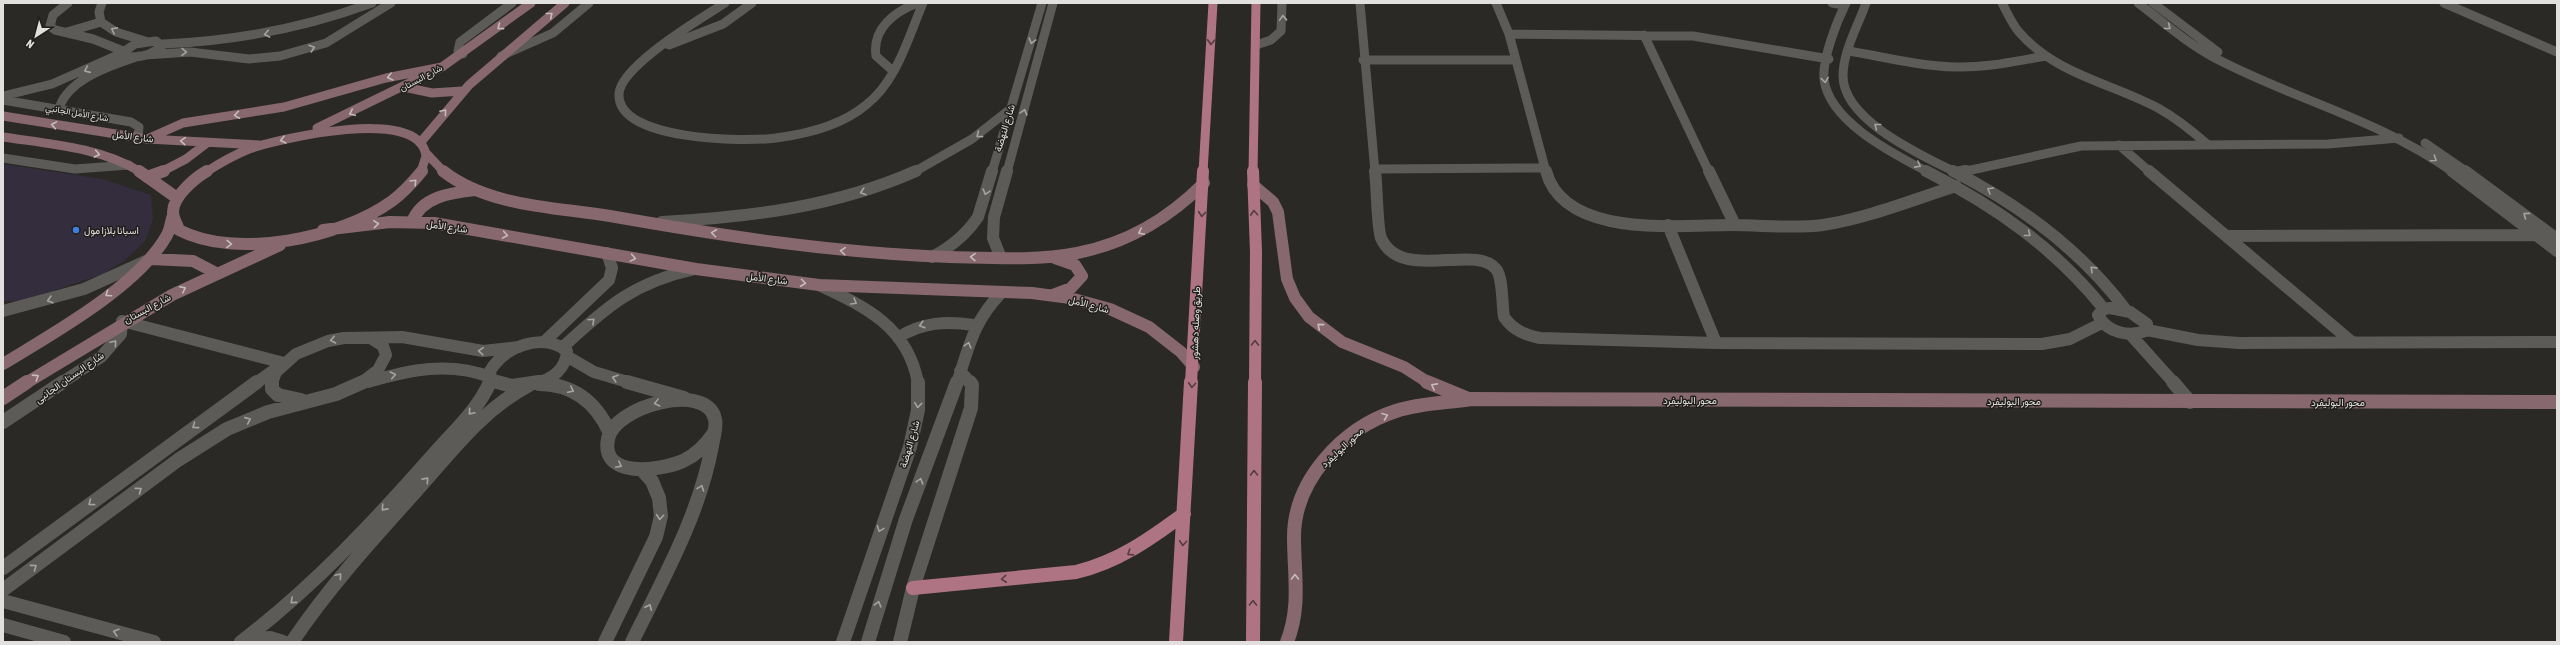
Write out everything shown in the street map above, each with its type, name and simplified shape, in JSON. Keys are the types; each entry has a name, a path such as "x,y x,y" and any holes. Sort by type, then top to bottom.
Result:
{"main road":[{"name":"شارع البستان","path":"301,135 404,87 442,67 463,54 531,3"},
{"path":"420,143 462,91 497,58 566,3"},
{"name":"طريق وصله دهشور","path":"1176,642 1194,367 1197,278 1204,183 1213,3"},
{"path":"1253,642 1256,252 1253,185 1256,3"},
{"path":"142,138 184,123 284,107 386,78 442,67"},
{"path":"404,87 432,93 462,91"},
{"name":"شارع الأمل","path":"3,116 142,138 207,143 264,145"},
{"path":"3,364 112,291 134,275 151,259 169,233 177,198 190,184 209,171 264,145 301,135 340,129 374,128 403,133 420,143 426,153 445,174 477,190 498,196 644,223 819,249 932,256 1001,258 1048,257 1079,253 1135,235 1177,210 1204,183"},
{"path":"3,137 100,154 129,166 177,198"},
{"path":"147,177 182,163 195,155 207,143"},
{"path":"173,212 179,230 190,237 207,242 250,244 301,236 323,230 368,213 402,193 418,179 425,166 426,153"},
{"name":"محور البوليفرد","path":"1253,185 1273,202 1278,212 1287,279 1295,298 1309,317 1342,342 1404,368 1445,392 1471,399"},
{"path":"412,222 418,210 437,198 456,192 477,190"},
{"name":"شارع الأمل","path":"323,230 366,224 412,222 434,223 696,269 819,285 1050,295 1090,303 1130,317 1166,339 1194,367"},
{"name":"شارع البستان","path":"3,398 122,321 216,273 301,236"},
{"path":"1048,257 1067,261 1075,265 1082,276 1079,283 1072,288 1050,295"},
{"path":"151,259 192,261 210,268 216,273"},
{"name":"محور البوليفرد","path":"1287,642 1292,632 1296,614 1295,522 1300,501 1309,482 1322,464 1354,434 1371,421 1408,408 1471,399 2557,402"},
{"path":"913,588 1076,572 1101,566 1124,557 1184,514"}],"street":[{"path":"68,3 52,15 49,20 50,26 64,32 101,41 123,52 127,56 190,52 249,59 280,56 319,45 348,31 391,3"},
{"path":"102,3 99,12 101,22 116,32 146,42 163,44 242,38 326,19 372,3"},
{"path":"463,54 458,51 460,42 512,3"},
{"path":"497,58 553,33 589,3"},
{"path":"725,3 660,47 636,66 627,76 619,94 620,106 630,117 648,125 683,135 744,141 776,139 807,132 836,123 868,104 881,91 893,71 923,3"},
{"path":"660,47 713,29 740,14 752,3"},
{"path":"893,71 876,56 874,45 877,37 893,15 917,3"},
{"name":"شارع النهضة","path":"932,256 957,242 970,230 978,217 1009,110 1024,72 1042,3"},
{"name":"شارع النهضة","path":"1001,258 993,238 994,217 1053,3"},
{"path":"1256,45 1271,40 1281,31 1282,3"},
{"path":"1360,3 1363,60 1377,169 1381,237 1384,244 1400,256 1413,260 1476,261 1490,264 1497,271 1504,317 1508,323 1521,332 1540,338 1716,343 2042,344 2070,339 2102,323"},
{"path":"1496,3 1509,34 1543,168 1549,183 1558,196 1575,208 1598,218 1625,224 1795,227 1834,223 1956,186"},
{"path":"1832,3 1845,4 1824,76 1827,90 1836,105 1850,121 1882,145 1956,186 2006,217 2075,273 2104,309"},
{"path":"1866,3 1843,71 1844,84 1850,97 1860,111 1896,140 1960,172 2023,212 2095,270 2126,310 2144,320 2148,327 2147,330"},
{"path":"2002,3 2008,19 2018,33 2046,56 2073,72 2171,116 2196,132 2207,144"},
{"path":"2138,3 2190,44 2226,64 2358,118 2400,138 2439,162 2557,252"},
{"path":"2153,3 2211,47 2236,62 2380,121 2428,145 2557,238"},
{"path":"2444,3 2526,36 2557,52"},
{"path":"326,19 338,23 348,31"},
{"path":"64,32 101,22"},
{"path":"1509,34 1707,37 1829,59"},
{"path":"1644,35 1734,225"},
{"path":"223,57 225,50 242,38"},
{"path":"3,96 65,79 146,42"},
{"path":"59,109 61,100 78,85 142,55 156,51 163,44"},
{"path":"1849,51 1929,65 1957,67 1982,66 2046,56"},
{"path":"1363,60 1515,60"},
{"path":"1024,72 1035,72"},
{"name":"شارع الأمل الجانبي","path":"3,100 131,122 139,127 142,138"},
{"path":"644,223 702,220 761,214 816,205 866,192 911,175 948,156 982,133 1009,110"},
{"path":"1960,172 2059,149 2119,145 2328,144 2400,138"},
{"path":"2119,145 2229,236 2352,342"},
{"path":"3,158 75,169 129,166"},
{"path":"1377,169 1543,168"},
{"path":"1668,225 1716,343"},
{"path":"2229,236 2535,235"},
{"path":"3,568 284,363 306,349 328,341 344,338 402,338 483,351 519,347 544,342 605,286 612,268 607,253"},
{"path":"3,311 84,289 151,259"},
{"path":"292,642 342,573 450,452 498,403 558,372 565,364 566,352 612,302 630,291 661,277 696,269"},
{"name":"شارع النهضة","path":"819,285 862,307 899,337 906,347 916,374 919,396 916,420 908,454 860,585 843,642"},
{"path":"868,642 884,585 932,445 954,394 974,325 990,302 1001,293"},
{"path":"2126,310 2104,309 2098,314 2102,323 2115,330 2130,334 2147,330 2219,342 2557,342"},
{"path":"122,321 284,363"},
{"name":"شارع البستان الجانبى","path":"3,422 101,356 121,334 122,321"},
{"path":"899,337 917,326 940,321 974,325"},
{"path":"2130,334 2190,402"},
{"path":"356,386 375,373 386,358 386,350 382,343 372,339"},
{"path":"544,342 566,352 583,366 597,372 705,406 713,413 716,423 712,451 695,505 632,642"},
{"path":"240,642 283,610 326,570 473,409 485,393 491,378 493,364 509,351 519,347"},
{"path":"284,363 276,372 272,381 275,392 289,399 319,398"},
{"path":"3,590 207,440 262,414 385,377 442,368 469,370 491,378 505,386 558,385 581,395 599,410 610,433"},
{"path":"900,642 913,588 971,408 972,385 960,372"},
{"path":"693,401 678,400 646,406 631,413 610,433 606,449 607,454 614,462 626,468 642,470 660,468 688,458 706,444 714,434"},
{"path":"605,642 656,536 661,516 659,498 652,481 642,470"},
{"path":"3,601 154,642"},
{"path":"3,625 64,642"},
{"path":"240,642 270,638 283,642"}],"shaded area":[{"name":"اسبانا بلازا مول","path":"3,164 102,179 151,195 153,219 145,241 125,260 103,274 23,301 3,301"}],"place":[{"name":"اسبانا بلازا مول","path":"76,230"}]}
